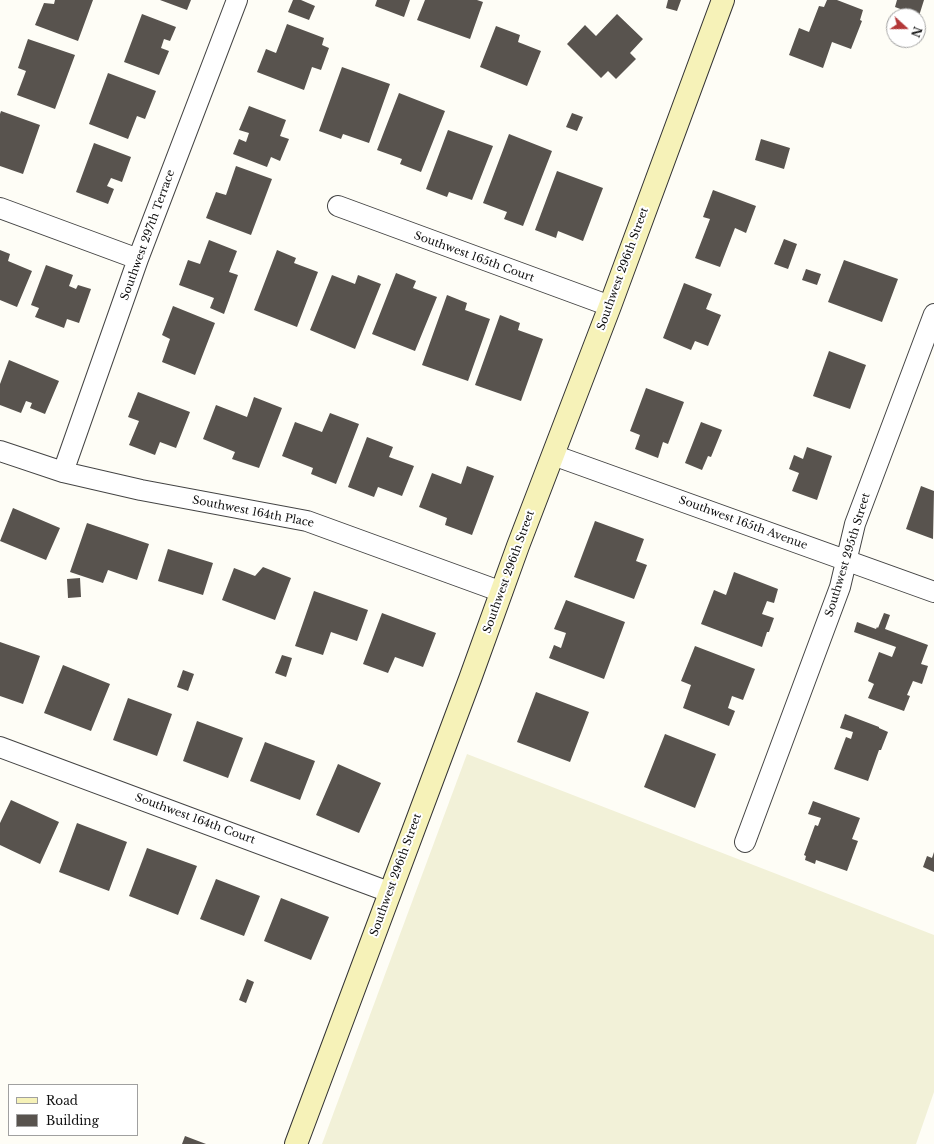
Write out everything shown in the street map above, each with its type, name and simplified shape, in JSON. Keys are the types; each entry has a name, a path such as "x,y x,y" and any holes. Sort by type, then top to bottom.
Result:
{"street":[{"name":"Southwest 297th Terrace","path":"63,472 138,260 236,0"},
{"name":"Southwest 296th Street","path":"296,1144 723,0"},
{"name":"Southwest 165th Court","path":"338,206 610,306"},
{"path":"0,208 138,260"},
{"name":"Southwest 295th Street","path":"745,842 840,587 855,524 934,314"},
{"name":"Southwest 164th Place","path":"0,451 63,472 141,490 307,521 502,592"},
{"name":"Southwest 165th Avenue","path":"553,455 934,592"},
{"name":"Southwest 164th Court","path":"0,746 389,892"}],"green space":[{"path":"467,754 934,935 934,1092 916,1144 322,1144"}],"building":[{"path":"55,0 93,0 78,41 35,25 44,3 54,4"},
{"path":"160,0 191,0 187,10"},
{"path":"293,0 301,0 315,6 309,20 288,12"},
{"path":"377,0 410,0 404,17 375,6"},
{"path":"425,0 477,0 483,2 470,39 417,20"},
{"path":"668,0 681,0 677,11 666,8"},
{"path":"827,0 837,0 863,10 860,20 862,21 851,49 832,42 823,68 789,55 799,28 809,32 819,6 824,7"},
{"path":"897,0 924,0 922,8 895,7"},
{"path":"142,14 176,27 170,41 164,39 161,48 169,51 159,75 124,62"},
{"path":"617,14 643,39 630,53 636,59 616,79 608,71 601,78 567,44 585,25 596,36"},
{"path":"287,24 324,38 322,45 329,48 321,70 312,67 304,90 257,72 266,49 276,53"},
{"path":"496,26 520,35 518,42 541,51 527,86 480,67"},
{"path":"28,39 75,55 55,109 17,95 26,71 18,68"},
{"path":"342,67 390,84 369,143 343,134 341,139 319,131"},
{"path":"108,73 156,91 145,119 137,116 128,139 89,124"},
{"path":"399,93 445,111 421,172 400,164 402,159 377,150"},
{"path":"249,106 286,120 280,136 289,139 280,161 271,157 267,167 233,154 239,139 246,142 249,133 239,130"},
{"path":"1,111 40,125 23,174 0,166"},
{"path":"572,113 583,117 577,131 566,127"},
{"path":"448,130 493,146 472,200 449,192 447,197 426,189"},
{"path":"509,134 552,151 523,226 504,219 507,212 483,203"},
{"path":"761,139 790,148 784,169 755,160"},
{"path":"94,143 131,157 122,182 111,178 107,186 114,189 108,204 76,192"},
{"path":"236,166 272,179 251,235 206,218 216,192 226,195"},
{"path":"557,171 603,188 583,241 558,231 556,238 535,230"},
{"path":"713,190 756,206 746,233 735,228 720,267 695,258 710,219 703,217"},
{"path":"784,239 797,244 788,269 774,264"},
{"path":"209,240 237,251 229,272 238,275 224,314 210,308 214,298 179,285 188,260 200,264"},
{"path":"0,250 10,254 8,261 32,271 17,307 0,300"},
{"path":"277,250 296,258 294,263 318,272 297,327 254,310"},
{"path":"844,260 898,279 882,322 828,302"},
{"path":"46,265 73,275 69,286 76,289 78,285 91,289 79,323 67,319 64,328 35,317 39,308 31,305"},
{"path":"806,269 821,274 817,285 802,280"},
{"path":"396,273 416,281 413,288 437,297 415,351 372,334"},
{"path":"332,275 355,284 358,275 381,284 355,349 310,330"},
{"path":"684,283 712,294 706,309 721,315 708,346 695,341 691,350 663,338"},
{"path":"447,295 467,303 465,310 490,319 468,381 422,365"},
{"path":"173,306 215,323 195,375 162,362 170,339 162,335"},
{"path":"500,315 520,323 518,330 543,339 521,401 475,385"},
{"path":"829,351 866,365 850,409 813,396"},
{"path":"9,360 59,381 45,414 30,408 32,403 26,401 21,413 0,405 0,384"},
{"path":"646,388 684,402 668,444 663,442 658,458 635,449 640,435 630,431"},
{"path":"138,392 190,412 176,448 160,442 155,455 129,445 139,421 128,417"},
{"path":"254,397 282,408 259,468 232,459 235,452 203,439 216,405 247,417"},
{"path":"330,413 359,424 336,484 311,474 313,468 282,456 295,422 322,432"},
{"path":"701,422 722,430 711,457 708,456 702,470 685,463"},
{"path":"367,437 393,447 389,457 414,466 402,496 378,487 374,497 348,487"},
{"path":"807,447 832,456 817,500 792,491 799,473 789,469 794,455 803,459"},
{"path":"467,466 494,476 472,535 445,525 447,518 419,507 432,473 461,484"},
{"path":"921,486 934,491 933,539 906,529"},
{"path":"13,508 60,528 46,560 0,541"},
{"path":"595,521 644,539 636,561 647,565 634,599 574,577"},
{"path":"87,523 149,544 137,580 108,570 103,583 70,572"},
{"path":"168,549 213,563 203,595 158,581"},
{"path":"263,567 291,578 275,620 222,600 234,568 255,576"},
{"path":"734,572 778,589 774,603 767,601 762,614 774,618 762,647 701,624 714,590 726,595"},
{"path":"80,578 81,597 68,598 67,579"},
{"path":"314,591 368,610 357,641 331,632 323,655 295,646"},
{"path":"566,600 625,622 604,679 549,658 554,645 561,648 566,633 554,629"},
{"path":"382,613 436,633 423,667 395,657 388,673 363,664"},
{"path":"884,613 890,615 885,629 928,645 921,664 928,666 922,684 913,681 907,695 910,696 904,711 868,698 874,684 868,681 879,652 892,657 896,647 854,632 857,622 876,629 877,627 878,628"},
{"path":"0,642 40,656 23,704 0,696"},
{"path":"695,646 755,669 743,700 732,696 728,708 735,711 729,726 683,708 691,685 681,681"},
{"path":"282,655 292,658 286,677 275,673"},
{"path":"63,665 110,684 91,731 44,713"},
{"path":"183,670 194,674 188,691 177,687"},
{"path":"536,692 589,712 570,762 517,742"},
{"path":"128,698 172,714 157,756 113,740"},
{"path":"845,714 888,732 881,750 879,750 868,781 834,769 846,737 851,739 853,732 840,728"},
{"path":"197,721 243,738 228,778 183,761"},
{"path":"665,734 716,754 695,808 644,787"},
{"path":"265,742 315,761 300,800 250,781"},
{"path":"338,764 381,783 359,833 316,815"},
{"path":"11,800 59,822 40,864 0,845 0,823"},
{"path":"813,801 860,818 852,839 858,841 847,871 816,860 815,864 805,860 806,856 804,855 815,825 818,826 821,818 808,814"},
{"path":"77,823 127,842 109,891 59,872"},
{"path":"147,848 197,866 178,915 129,896"},
{"path":"934,852 934,872 923,867 927,856 932,858"},
{"path":"216,879 260,896 244,936 200,919"},
{"path":"281,898 329,917 311,960 264,941"},
{"path":"247,979 254,982 246,1003 239,1000"},
{"path":"185,1136 206,1144 182,1144"}]}
